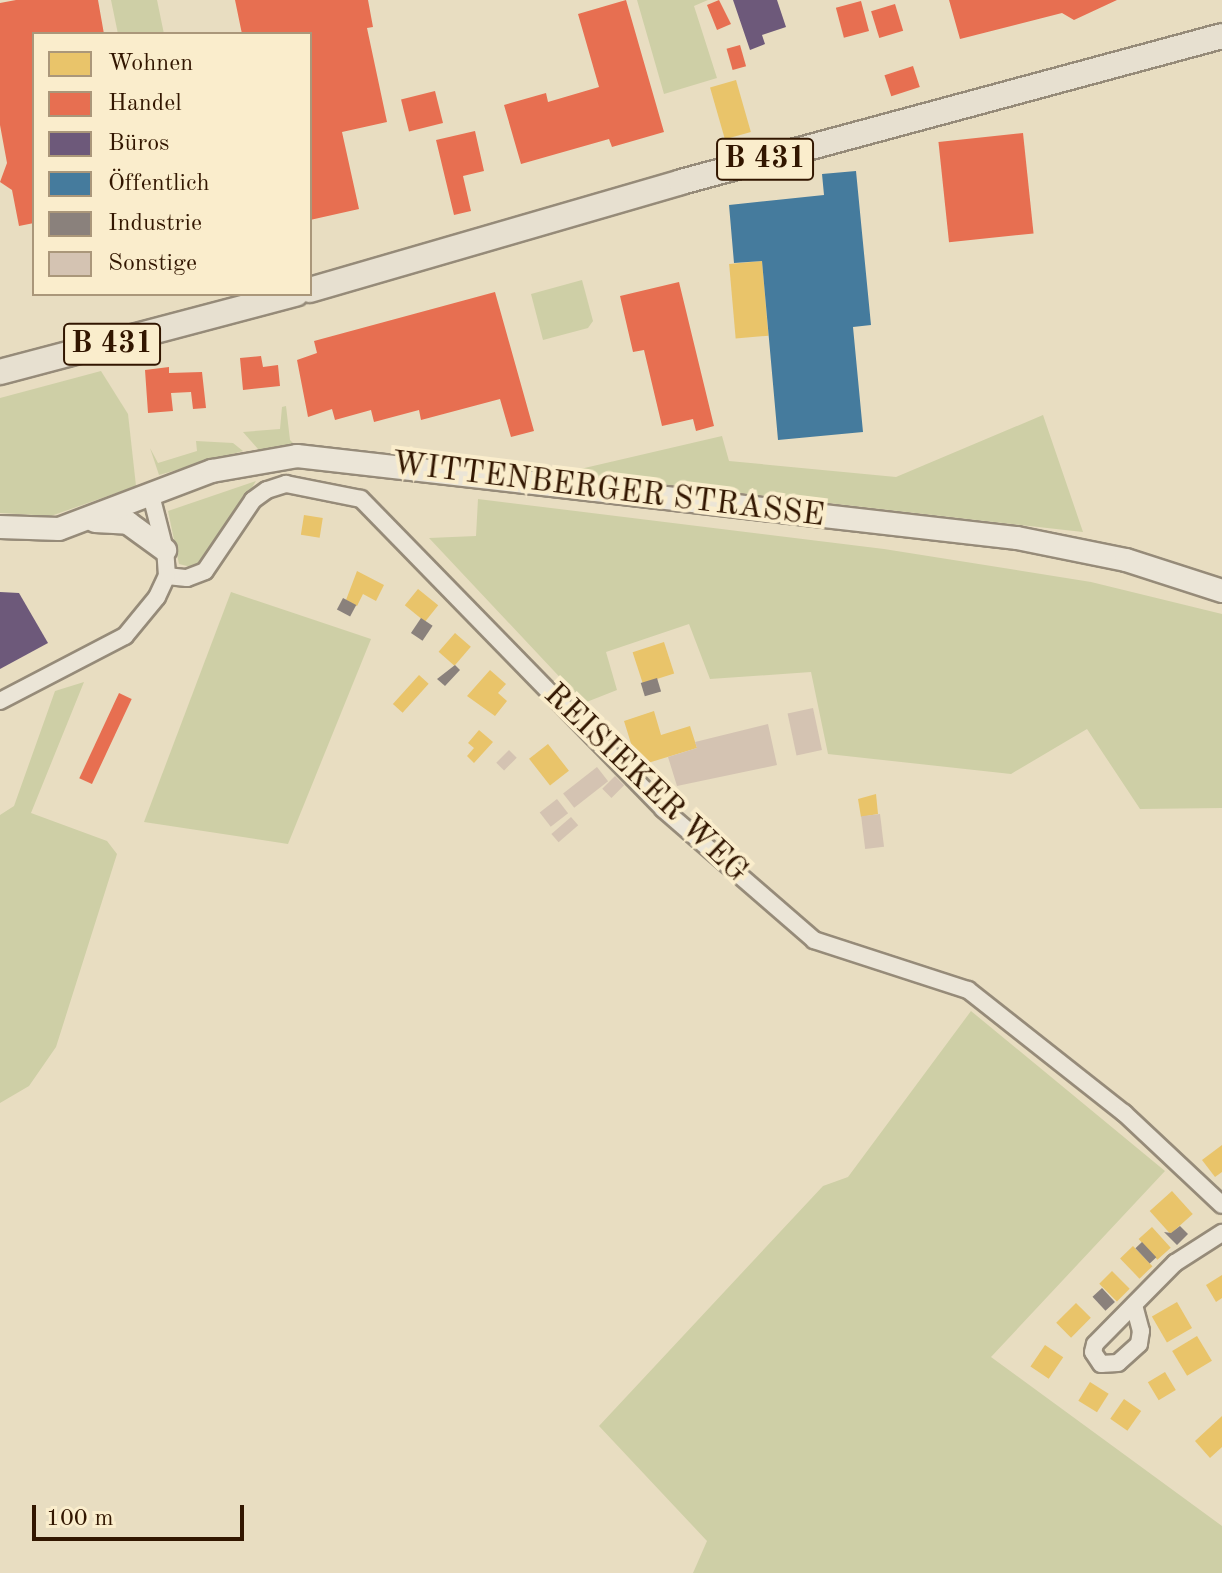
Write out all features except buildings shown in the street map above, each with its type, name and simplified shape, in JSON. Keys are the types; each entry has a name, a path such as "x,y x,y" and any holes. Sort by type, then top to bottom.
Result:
{"main road":[{"name":"B 431","path":"312,289 776,156 1222,36"},
{"name":"B 431","path":"1,371 288,296"},
{"name":"WITTENBERGER STRASSE","path":"0,527 59,529 90,521 243,462 324,458 1017,538 1126,560 1222,591"},
{"path":"90,521 128,523 165,550"}],"street":[{"name":"REISIEKER WEG","path":"167,576 187,578 205,571 253,500 267,490 286,484 361,499 663,809 814,940 968,990 1124,1113 1222,1204"},
{"path":"0,701 125,636 157,597 167,576 165,550 151,495"},
{"path":"1134,1305 1175,1263 1222,1233"}],"green space":[{"path":"111,0 157,0 164,32 118,32"},
{"path":"637,0 708,0 694,6 717,78 664,94"},
{"path":"582,280 593,321 588,328 543,340 531,294"},
{"path":"101,371 128,414 136,486 51,516 0,513 0,398"},
{"path":"286,406 290,440 295,445 373,453 373,457 259,450 243,432 280,429 282,407"},
{"path":"1043,415 1083,532 563,473 722,436 729,461 896,477"},
{"path":"196,441 233,443 243,451 159,475 150,448 158,463 197,451"},
{"path":"256,481 207,561 195,568 179,564 168,511"},
{"path":"478,499 884,549 1091,582 1222,614 1222,808 1140,809 1087,729 1011,774 828,754 811,672 710,679 689,624 606,652 617,690 584,703 429,538 476,536"},
{"path":"231,592 371,639 288,844 144,822"},
{"path":"84,682 31,813 107,841 117,854 56,1047 29,1086 0,1103 0,815 14,806 55,691"},
{"path":"971,1011 1165,1171 991,1357 1222,1526 1222,1573 693,1573 707,1541 599,1426 823,1186 848,1177"}]}
